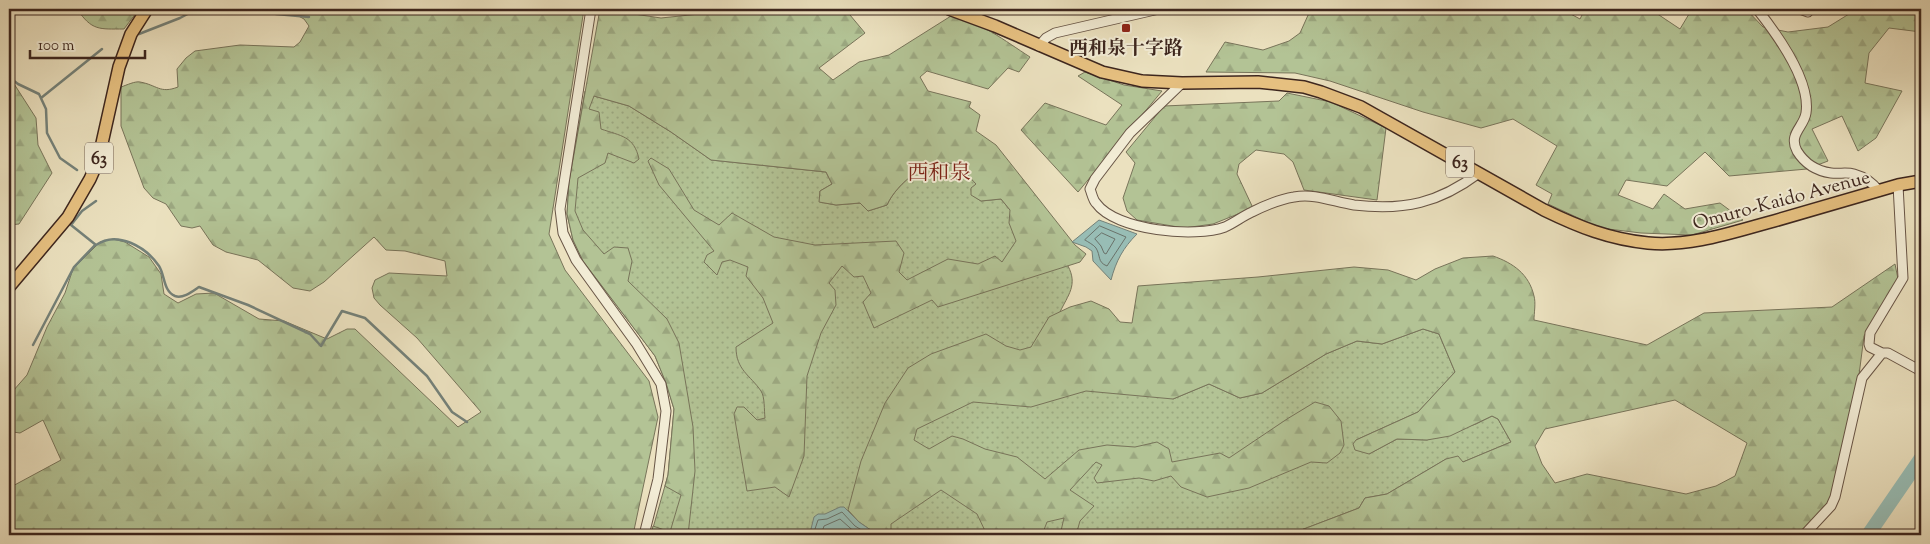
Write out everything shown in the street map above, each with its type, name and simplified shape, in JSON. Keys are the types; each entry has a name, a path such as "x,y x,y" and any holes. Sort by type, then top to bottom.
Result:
{"main road":[{"name":"63","path":"9,287 68,217 90,179 98,161 119,67 131,34 148,9"},
{"name":"Omuro-Kaido Avenue","path":"950,9 995,26 1102,72 1142,81 1182,83 1258,82 1304,87 1321,92 1361,107 1544,210 1580,227 1626,240 1672,244 1714,237 1898,185 1921,181"}],"street":[{"path":"591,9 560,209 563,233 576,260 636,343 661,384 666,411 658,479 644,535"},
{"path":"1039,46 1046,38 1056,33 1159,9"},
{"path":"1276,9 1294,9"},
{"path":"1757,9 1782,42 1805,92 1806,114 1797,128 1794,143 1798,152 1808,164 1818,170 1832,173 1852,173 1871,182 1878,191"},
{"path":"1800,9 1808,12 1810,9"},
{"path":"1182,83 1130,133 1090,189 1096,203 1117,219 1158,230 1182,233 1200,232 1226,226 1254,210 1294,197 1313,196 1354,205 1394,206 1424,203 1455,190 1479,173"},
{"path":"1898,185 1903,278 1870,333 1869,344 1870,347 1882,353 1888,353 1921,371"},
{"path":"1804,535 1831,506 1835,497 1862,378 1882,353"}],"green space":[{"path":"77,9 139,9 124,29 115,29 92,25"},
{"path":"584,9 549,234 565,270 649,381 658,417 633,535 9,535 9,488 61,460 43,420 20,433 13,432 9,426 9,413 13,391 27,375 47,327 65,293 73,269 100,242 113,239 125,242 149,257 161,274 164,294 178,303 196,294 214,293 259,319 284,321 327,339 347,329 355,329 458,427 481,412 417,338 374,298 372,288 375,280 389,273 447,276 445,261 405,251 386,250 374,237 324,282 310,291 293,288 258,260 226,252 213,245 200,226 192,228 181,226 166,204 153,198 144,188 121,126 121,87 138,82 167,90 172,89 178,87 177,69 195,51 240,45 294,47 300,42 309,26 304,19 291,12 208,10"},
{"path":"600,9 661,18 747,9 845,9 865,33 819,68 833,80 859,62 889,55 951,16 982,27 1030,57 1019,72 1008,68 988,89 927,71 920,77 928,91 971,102 969,107 980,115 976,131 996,145 1075,245 1086,254 1080,262 938,307 932,300 874,328 863,302 871,293 863,276 854,277 842,266 829,283 835,290 836,305 821,333 807,376 804,456 789,497 775,487 747,491 734,414 737,407 744,407 757,420 765,418 764,404 761,391 744,372 738,361 736,347 773,323 763,298 746,276 748,267 730,260 722,262 717,275 704,262 707,255 714,251 659,185 648,161 651,158 669,169 694,210 719,225 732,213 774,237 815,245 896,241 904,253 899,272 907,280 948,259 978,264 995,256 1002,262 1016,241 1009,223 1010,210 1001,199 981,201 971,195 971,188 976,184 959,166 946,163 926,167 916,173 898,188 887,205 868,211 860,203 836,205 819,202 820,191 832,184 826,172 711,160 629,106 594,96 589,109 599,112 601,129 630,141 637,151 639,159 634,163 608,153 605,163 578,178 575,211 583,230 604,254 614,247 628,248 632,261 628,281 667,319 679,343 693,427 695,471 688,535 651,535 653,526 670,532 681,495 665,486 668,475 674,409 655,356 583,261 573,240 567,214 569,182"},
{"path":"1334,9 1567,9 1567,12 1580,19 1585,9 1650,9 1680,29 1692,9 1746,9 1763,27 1788,32 1828,27 1857,9 1921,9 1921,32 1889,28 1869,53 1865,83 1902,91 1876,138 1858,151 1842,116 1812,129 1828,161 1807,169 1729,176 1705,152 1667,186 1626,180 1618,195 1653,209 1664,194 1685,209 1720,203 1743,220 1692,235 1641,233 1600,228 1548,204 1552,194 1536,185 1557,146 1513,119 1481,128 1423,112 1330,81 1295,73 1206,72 1225,42 1263,50 1289,41 1300,33 1309,13"},
{"path":"1085,72 1124,85 1162,91 1078,192 1021,130 1045,103 1106,125 1122,105 1078,76"},
{"path":"9,76 36,118 38,145 52,173 19,224 9,225"},
{"path":"585,91 594,96 629,106 711,160 826,172 832,184 820,191 820,202 836,205 861,203 868,211 887,205 898,188 906,180 926,167 946,163 956,165 976,184 971,189 972,195 981,201 1001,199 1068,266 1072,279 1071,290 1060,312 1173,399 1209,384 1240,398 1262,393 1326,354 1357,341 1382,344 1423,329 1439,334 1455,372 1418,412 1356,440 1369,454 1397,439 1427,440 1476,424 1492,416 1498,419 1511,442 1463,462 1446,459 1387,494 1365,498 1359,508 1288,535 651,535 668,475 674,409 655,356 583,261 573,240 567,214 569,182"},
{"path":"1287,93 1331,102 1386,128 1377,200 1304,190 1293,162 1284,154 1256,150 1239,164 1237,174 1253,208 1213,224 1184,228 1137,220 1127,211 1123,198 1135,163 1126,152 1164,106 1279,101"},
{"path":"1493,256 1519,270 1532,288 1535,305 1534,320 1647,345 1704,313 1832,307 1895,264 1898,279 1864,336 1859,375 1833,490 1828,503 1798,535 1615,535 1608,531 1596,535 1468,535 1449,533 1442,535 1288,535 1359,508 1365,498 1387,494 1446,459 1458,456 1463,462 1511,442 1498,419 1492,416 1450,436 1427,440 1397,439 1369,454 1355,450 1353,444 1356,440 1418,412 1455,372 1439,334 1423,329 1382,344 1357,341 1326,354 1262,393 1240,398 1209,384 1173,399 1086,391 1031,407 973,402 917,429 914,440 929,449 952,436 963,439 985,449 1017,457 1045,479 1079,450 1107,445 1135,447 1157,442 1169,449 1172,462 1220,453 1229,458 1315,402 1329,406 1341,421 1344,445 1340,453 1327,463 1311,462 1249,488 1207,497 1181,487 1171,476 1154,481 1139,478 1097,483 1094,478 1102,465 1096,462 1070,490 1094,506 1080,521 1076,535 1060,535 1064,518 1047,522 1042,535 987,535 977,514 941,490 891,524 891,531 898,535 878,535 859,522 848,510 861,461 885,403 908,368 931,354 986,334 1006,346 1020,350 1031,347 1049,317 1070,307 1091,301 1109,309 1120,322 1132,323 1138,286 1258,277 1354,267 1388,270 1416,280 1435,269 1463,258","holes":["1675,400 1747,443 1735,476 1716,486 1686,494 1587,474 1555,483 1542,464 1535,446 1545,429"]}],"water":[{"path":"1099,220 1137,234 1121,255 1111,280 1093,261 1092,251 1072,242"},
{"path":"844,507 859,522 878,535 807,535 811,529 814,517"}],"waterway":[{"path":"139,34 180,18 197,9 227,14 242,13 256,9"},
{"path":"269,9 276,14 309,17"},
{"path":"41,98 102,49"},
{"path":"9,77 18,84 39,94 46,109 47,133 60,158 77,170"},
{"path":"96,201 82,211 71,225 96,245 113,239 122,240 139,247 159,266 166,287 171,294 178,297 185,296 199,287 248,305 310,334 321,346 342,311 365,318 427,376 452,412 467,422"},
{"path":"33,345 74,267 95,245"},
{"path":"1868,535 1921,458"}],"place":[{"name":"西和泉十字路","path":"1126,28"}],"district":[{"name":"西和泉","path":"939,172"}]}
